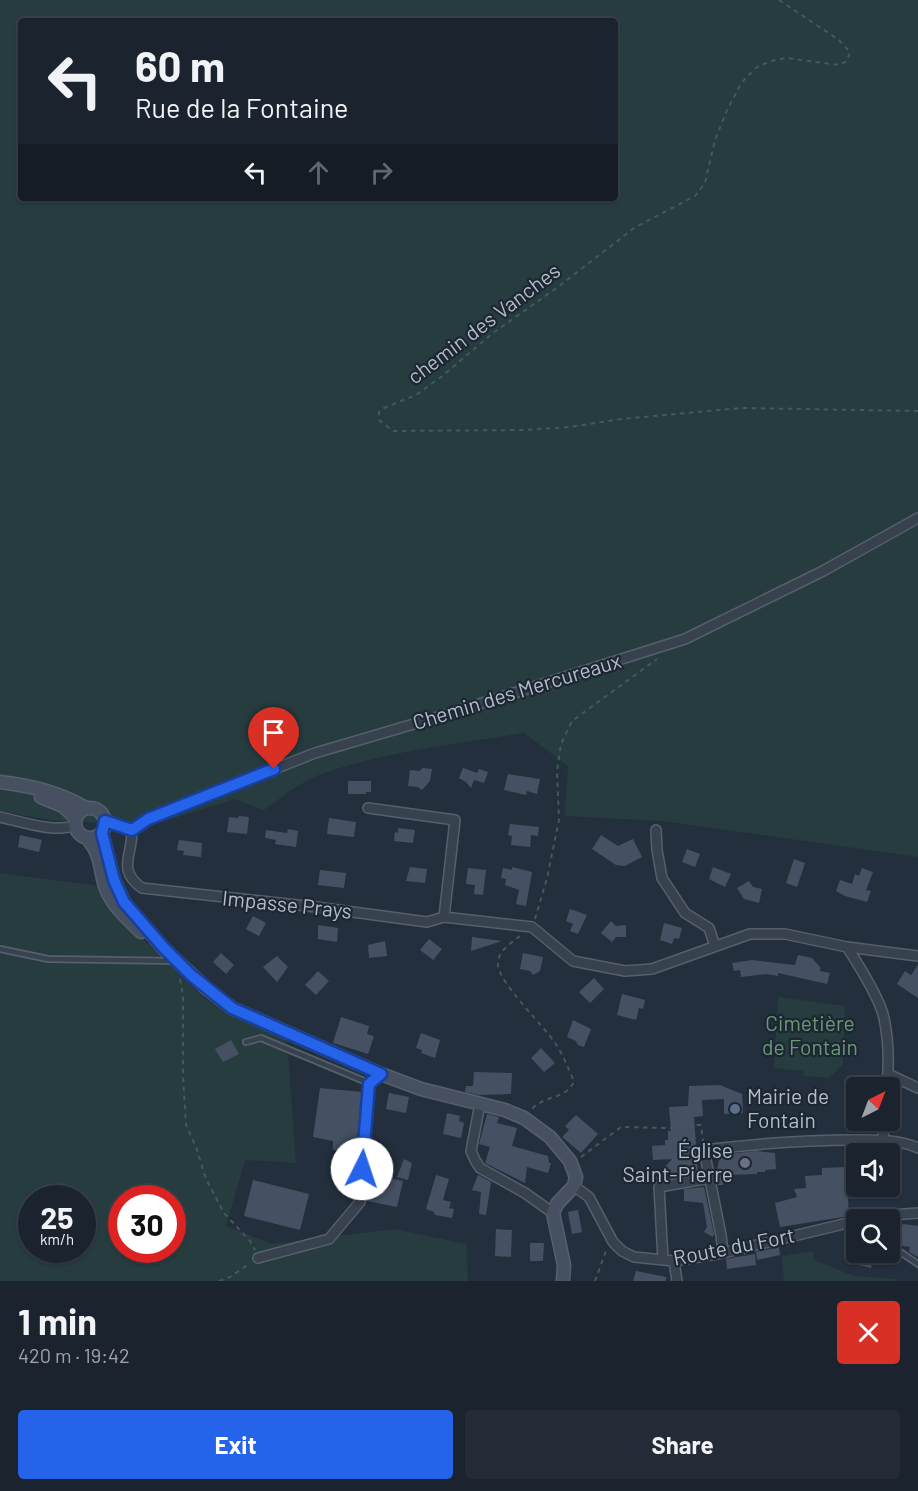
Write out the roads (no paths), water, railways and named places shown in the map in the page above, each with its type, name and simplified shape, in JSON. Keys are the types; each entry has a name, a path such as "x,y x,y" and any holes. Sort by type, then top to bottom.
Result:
{"street":[{"name":"Chemin des Mercureaux","path":"132,830 148,819 171,809 315,753 685,639 822,571 918,518"},
{"path":"2,782 34,786 71,799 86,808 96,809 104,816 114,880 124,902 176,961 232,1008 381,1074 421,1089 505,1110 524,1118 550,1137 570,1161 576,1177 574,1186 557,1204 553,1213 564,1265 563,1281"},
{"path":"2,782 63,806 75,821 79,834 88,839 100,858 104,884 120,912 150,940 164,948"},
{"path":"0,817 48,827 69,828 86,808"},
{"path":"368,808 455,820 444,916"},
{"path":"104,827 132,830"},
{"path":"88,839 98,836 104,827"},
{"name":"Impasse Prays","path":"132,830 127,868 132,880 142,888 427,922 444,916 532,927 573,961 625,971 652,969 715,946"},
{"path":"657,830 657,850 662,878 685,914 709,928 715,946 750,934 785,934 847,947 918,956"},
{"path":"847,947 884,1015 889,1059 888,1077"},
{"path":"258,1258 329,1239 360,1202 369,1084 381,1074"},
{"path":"888,1074 918,1088"},
{"path":"480,1104 471,1151 480,1168 525,1193 553,1213"},
{"path":"883,1131 883,1140"},
{"path":"723,1252 704,1150 772,1142 883,1140 908,1143 918,1148"},
{"path":"663,1260 659,1187 710,1178"},
{"name":"Route du Fort","path":"574,1186 589,1197 615,1244 622,1251 634,1257 674,1261 846,1223"},
{"path":"900,1214 918,1213"},
{"path":"674,1261 677,1281"}],"lane":[{"path":"0,949 48,959 176,961"},
{"path":"246,1042 261,1038 309,1056 369,1084"},
{"path":"900,1252 918,1264"}],"place":[{"name":"Mairie de Fontain","path":"735,1109"},
{"name":"Église Saint-Pierre","path":"745,1163"}],"park label":[{"name":"Cimetière de Fontain","path":"810,1036"}]}
